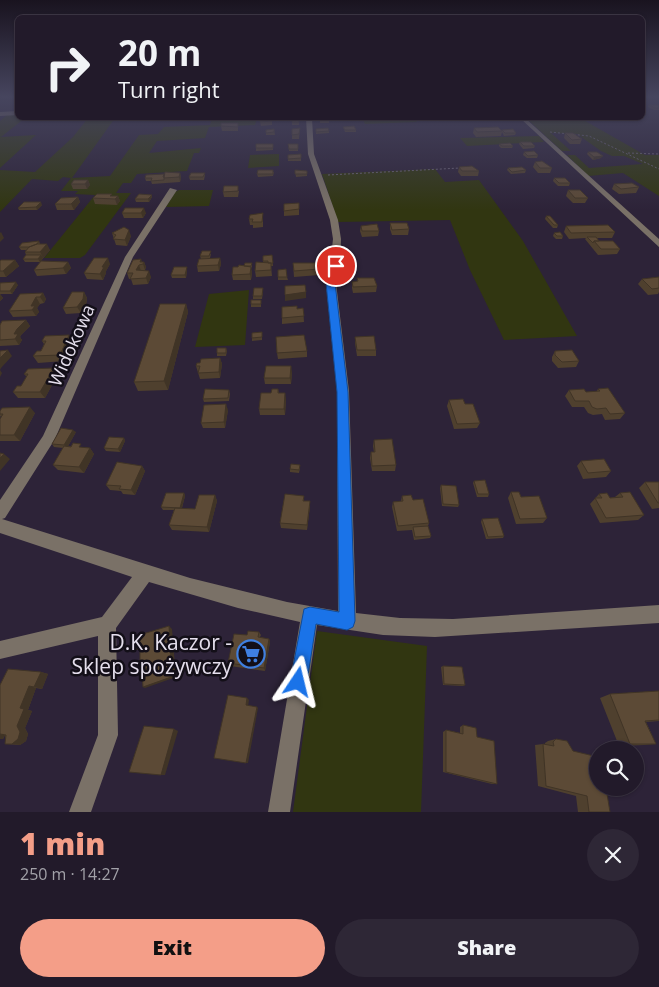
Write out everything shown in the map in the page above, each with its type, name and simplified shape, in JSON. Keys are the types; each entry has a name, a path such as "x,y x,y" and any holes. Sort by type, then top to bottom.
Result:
{"street":[{"path":"310,135 312,154 334,220 337,239 336,266 331,283 342,392 347,621"},
{"path":"542,135 659,244"},
{"name":"Widokowa","path":"0,513 48,439 129,257 173,190"},
{"path":"0,526 146,572 258,603 347,621 386,626 442,627 659,614"},
{"path":"80,812 108,735 107,625 146,572"},
{"path":"279,812 310,615"},
{"path":"0,650 107,625"}],"path":[{"path":"584,135 659,169"},
{"path":"625,153 659,154"},
{"path":"319,175 460,168"}],"green space":[{"path":"0,135 4,135 1,137 36,135 0,168"},
{"path":"75,135 103,135 72,178 110,176 139,135 206,135 205,138 157,141 149,153 201,148 199,153 194,153 187,171 137,174 131,183 123,183 116,193 131,193 85,255 80,258 44,258 95,195 75,194 78,191 61,191 71,178 63,177 58,181 32,179 0,212 0,170 35,172"},
{"path":"544,135 553,135 571,151 562,151"},
{"path":"578,135 610,135 645,155 659,155 659,196 623,173 588,176 567,155 575,155 589,168 643,164 624,156 612,156 601,151"},
{"path":"539,136 544,142 467,146 460,138"},
{"path":"279,154 279,166 248,168 250,155"},
{"path":"435,169 445,182 479,180 523,241 577,336 504,340 470,270 450,220 338,222 322,174"},
{"path":"179,190 213,190 209,206 166,207 175,192"},
{"path":"249,290 245,345 195,347 209,294"},
{"path":"317,631 427,646 421,812 293,812"}],"building":[{"path":"567,135 576,135 582,139 572,140"},
{"path":"520,142 531,142 535,146 524,146"},
{"path":"510,143 513,146 502,146 499,144"},
{"path":"256,144 273,144 273,148 256,148"},
{"path":"288,144 298,144 298,149 289,149"},
{"path":"534,151 538,155 528,156 524,152"},
{"path":"588,152 597,152 603,156 594,157"},
{"path":"301,154 301,158 288,159 288,155"},
{"path":"542,161 552,168 540,168 535,162"},
{"path":"472,166 479,171 462,171 459,167"},
{"path":"522,167 526,170 512,172 508,168"},
{"path":"258,170 273,170 273,174 257,174"},
{"path":"295,170 307,171 307,174 295,174"},
{"path":"165,172 180,173 179,177 164,178"},
{"path":"191,173 205,173 203,177 189,177"},
{"path":"164,174 164,180 151,181 152,178 145,178 146,175"},
{"path":"554,178 565,178 570,183 559,183"},
{"path":"74,180 88,180 85,184 71,184"},
{"path":"632,183 639,187 621,189 614,184"},
{"path":"224,186 238,186 238,191 223,192"},
{"path":"568,190 580,190 588,198 575,198"},
{"path":"97,194 118,196 115,199 93,198"},
{"path":"139,194 152,195 148,199 135,199"},
{"path":"78,197 71,204 55,204 61,198"},
{"path":"24,202 41,202 36,207 18,208"},
{"path":"299,203 299,209 284,211 284,204"},
{"path":"125,208 144,208 141,213 122,213"},
{"path":"263,213 262,222 252,222 253,219 249,219 250,215"},
{"path":"546,216 550,216 558,225 554,225"},
{"path":"390,223 407,223 409,229 392,230"},
{"path":"377,224 379,231 362,231 361,226"},
{"path":"608,225 615,232 571,233 566,226"},
{"path":"124,227 129,230 125,240 113,239 116,235 112,233"},
{"path":"560,232 563,236 557,236 554,233"},
{"path":"587,237 596,237 599,241 594,241 593,243"},
{"path":"39,241 37,244 29,247 19,247 22,243"},
{"path":"594,241 613,241 620,249 601,249"},
{"path":"37,244 47,244 40,252 25,252 29,247"},
{"path":"202,251 211,251 209,256 200,256"},
{"path":"26,255 41,255 38,259 23,259"},
{"path":"272,255 273,263 263,261 263,256"},
{"path":"94,258 108,258 100,274 84,273"},
{"path":"220,258 218,265 197,266 199,259"},
{"path":"141,259 140,262 144,262 136,270 149,271 146,278 130,279 133,273 127,273 133,260"},
{"path":"1,260 15,260 3,271 0,271"},
{"path":"41,261 68,262 63,268 34,270"},
{"path":"256,262 271,263 271,270 255,271"},
{"path":"245,263 252,263 251,266 244,266"},
{"path":"293,263 318,263 319,269 294,271"},
{"path":"239,265 251,267 250,274 232,275 233,267 238,267"},
{"path":"174,267 187,267 185,275 171,275"},
{"path":"286,269 287,277 278,277 278,270"},
{"path":"659,277 659,288 652,289 642,279"},
{"path":"357,278 374,278 377,286 353,287 352,282 358,281"},
{"path":"16,282 10,291 0,291 0,283"},
{"path":"305,285 306,292 285,295 285,286"},
{"path":"254,288 263,288 262,296 253,296"},
{"path":"72,292 84,292 83,299 77,307 63,308"},
{"path":"43,293 40,297 36,297 31,306 35,306 32,310 9,311 20,294"},
{"path":"251,300 261,300 261,304 251,304"},
{"path":"160,304 186,304 164,381 134,382"},
{"path":"297,306 297,309 303,308 304,316 282,318 282,307"},
{"path":"26,320 14,334 18,334 15,339 0,340 0,325 2,321"},
{"path":"262,332 262,337 252,338 252,333"},
{"path":"69,335 60,355 33,356 37,351 41,351 46,341 42,341 45,336"},
{"path":"304,335 307,351 277,353 276,337"},
{"path":"374,336 376,350 357,350 355,337"},
{"path":"217,348 226,348 226,353 217,353"},
{"path":"8,350 0,358 0,351"},
{"path":"572,350 579,361 562,362 555,355 555,351"},
{"path":"220,358 219,372 198,373 200,366 196,366 197,363 200,363 201,359"},
{"path":"266,366 291,366 290,378 264,378"},
{"path":"54,368 40,392 13,392 17,386 21,386 28,374 24,374 28,369"},
{"path":"608,388 625,413 610,414 606,408 597,409 592,407 589,401 575,401 569,390 584,389 586,392 600,391 598,389"},
{"path":"205,389 229,390 228,398 203,399"},
{"path":"272,389 278,389 278,393 285,393 284,409 259,409 261,393 271,393"},
{"path":"463,399 465,404 473,404 480,423 457,424 449,400"},
{"path":"226,404 224,422 201,423 204,405"},
{"path":"30,407 14,435 0,435 0,419 3,414 0,414 0,411 2,408"},
{"path":"61,428 73,430 64,445 52,444"},
{"path":"109,437 124,438 118,449 104,448"},
{"path":"392,439 396,465 372,466 371,452 375,452 374,440"},
{"path":"73,443 81,444 79,447 90,448 79,467 53,465 64,446 71,447"},
{"path":"604,459 611,471 588,473 581,461"},
{"path":"117,462 142,466 131,490 119,489 121,486 106,485"},
{"path":"291,464 300,465 299,470 290,469"},
{"path":"485,480 489,494 478,494 474,481"},
{"path":"645,482 659,482 659,503 658,503"},
{"path":"441,485 456,486 459,505 443,504"},
{"path":"511,492 519,492 521,497 539,496 547,518 520,519"},
{"path":"630,492 644,515 606,518 595,498 602,498 599,494 607,493 610,498 623,497 620,493"},
{"path":"166,493 184,493 180,508 161,507"},
{"path":"285,494 304,496 303,501 310,501 307,525 280,523"},
{"path":"199,495 215,495 207,527 169,525 175,508 195,509"},
{"path":"411,495 413,500 423,499 429,523 398,526 393,502 403,501 402,496"},
{"path":"498,518 504,536 488,537 482,519"},
{"path":"428,526 431,536 415,537 413,527"},
{"path":"169,626 171,660 140,671 140,645 132,647 133,637"},
{"name":"D.K. Kaczor - Sklep spożywczy","path":"248,631 259,632 258,637 269,639 264,668 228,663 234,634 247,635"},
{"path":"173,661 174,676 143,687 142,672"},
{"path":"443,666 462,667 465,685 444,684"},
{"path":"8,669 41,672 34,687 29,686 20,708 24,709 17,726 20,732 18,739 12,744 5,744 6,735 0,734 0,685"},
{"path":"659,691 659,720 645,721 656,744 644,744 644,741 629,741 610,694"},
{"path":"228,695 247,698 246,705 257,707 246,763 214,758"},
{"path":"463,725 476,728 477,737 494,741 497,784 446,772 446,730 463,734"},
{"path":"144,726 174,729 161,775 129,772"},
{"path":"556,739 567,741 573,751 589,755 589,796 607,796 610,812 589,812 587,796 546,786 543,744 554,746 553,742"}],"place":[{"name":"D.K. Kaczor - Sklep spożywczy","path":"251,654"}],"route":[{"path":"298,682 310,615 347,621 342,392 331,283 336,266"}]}
